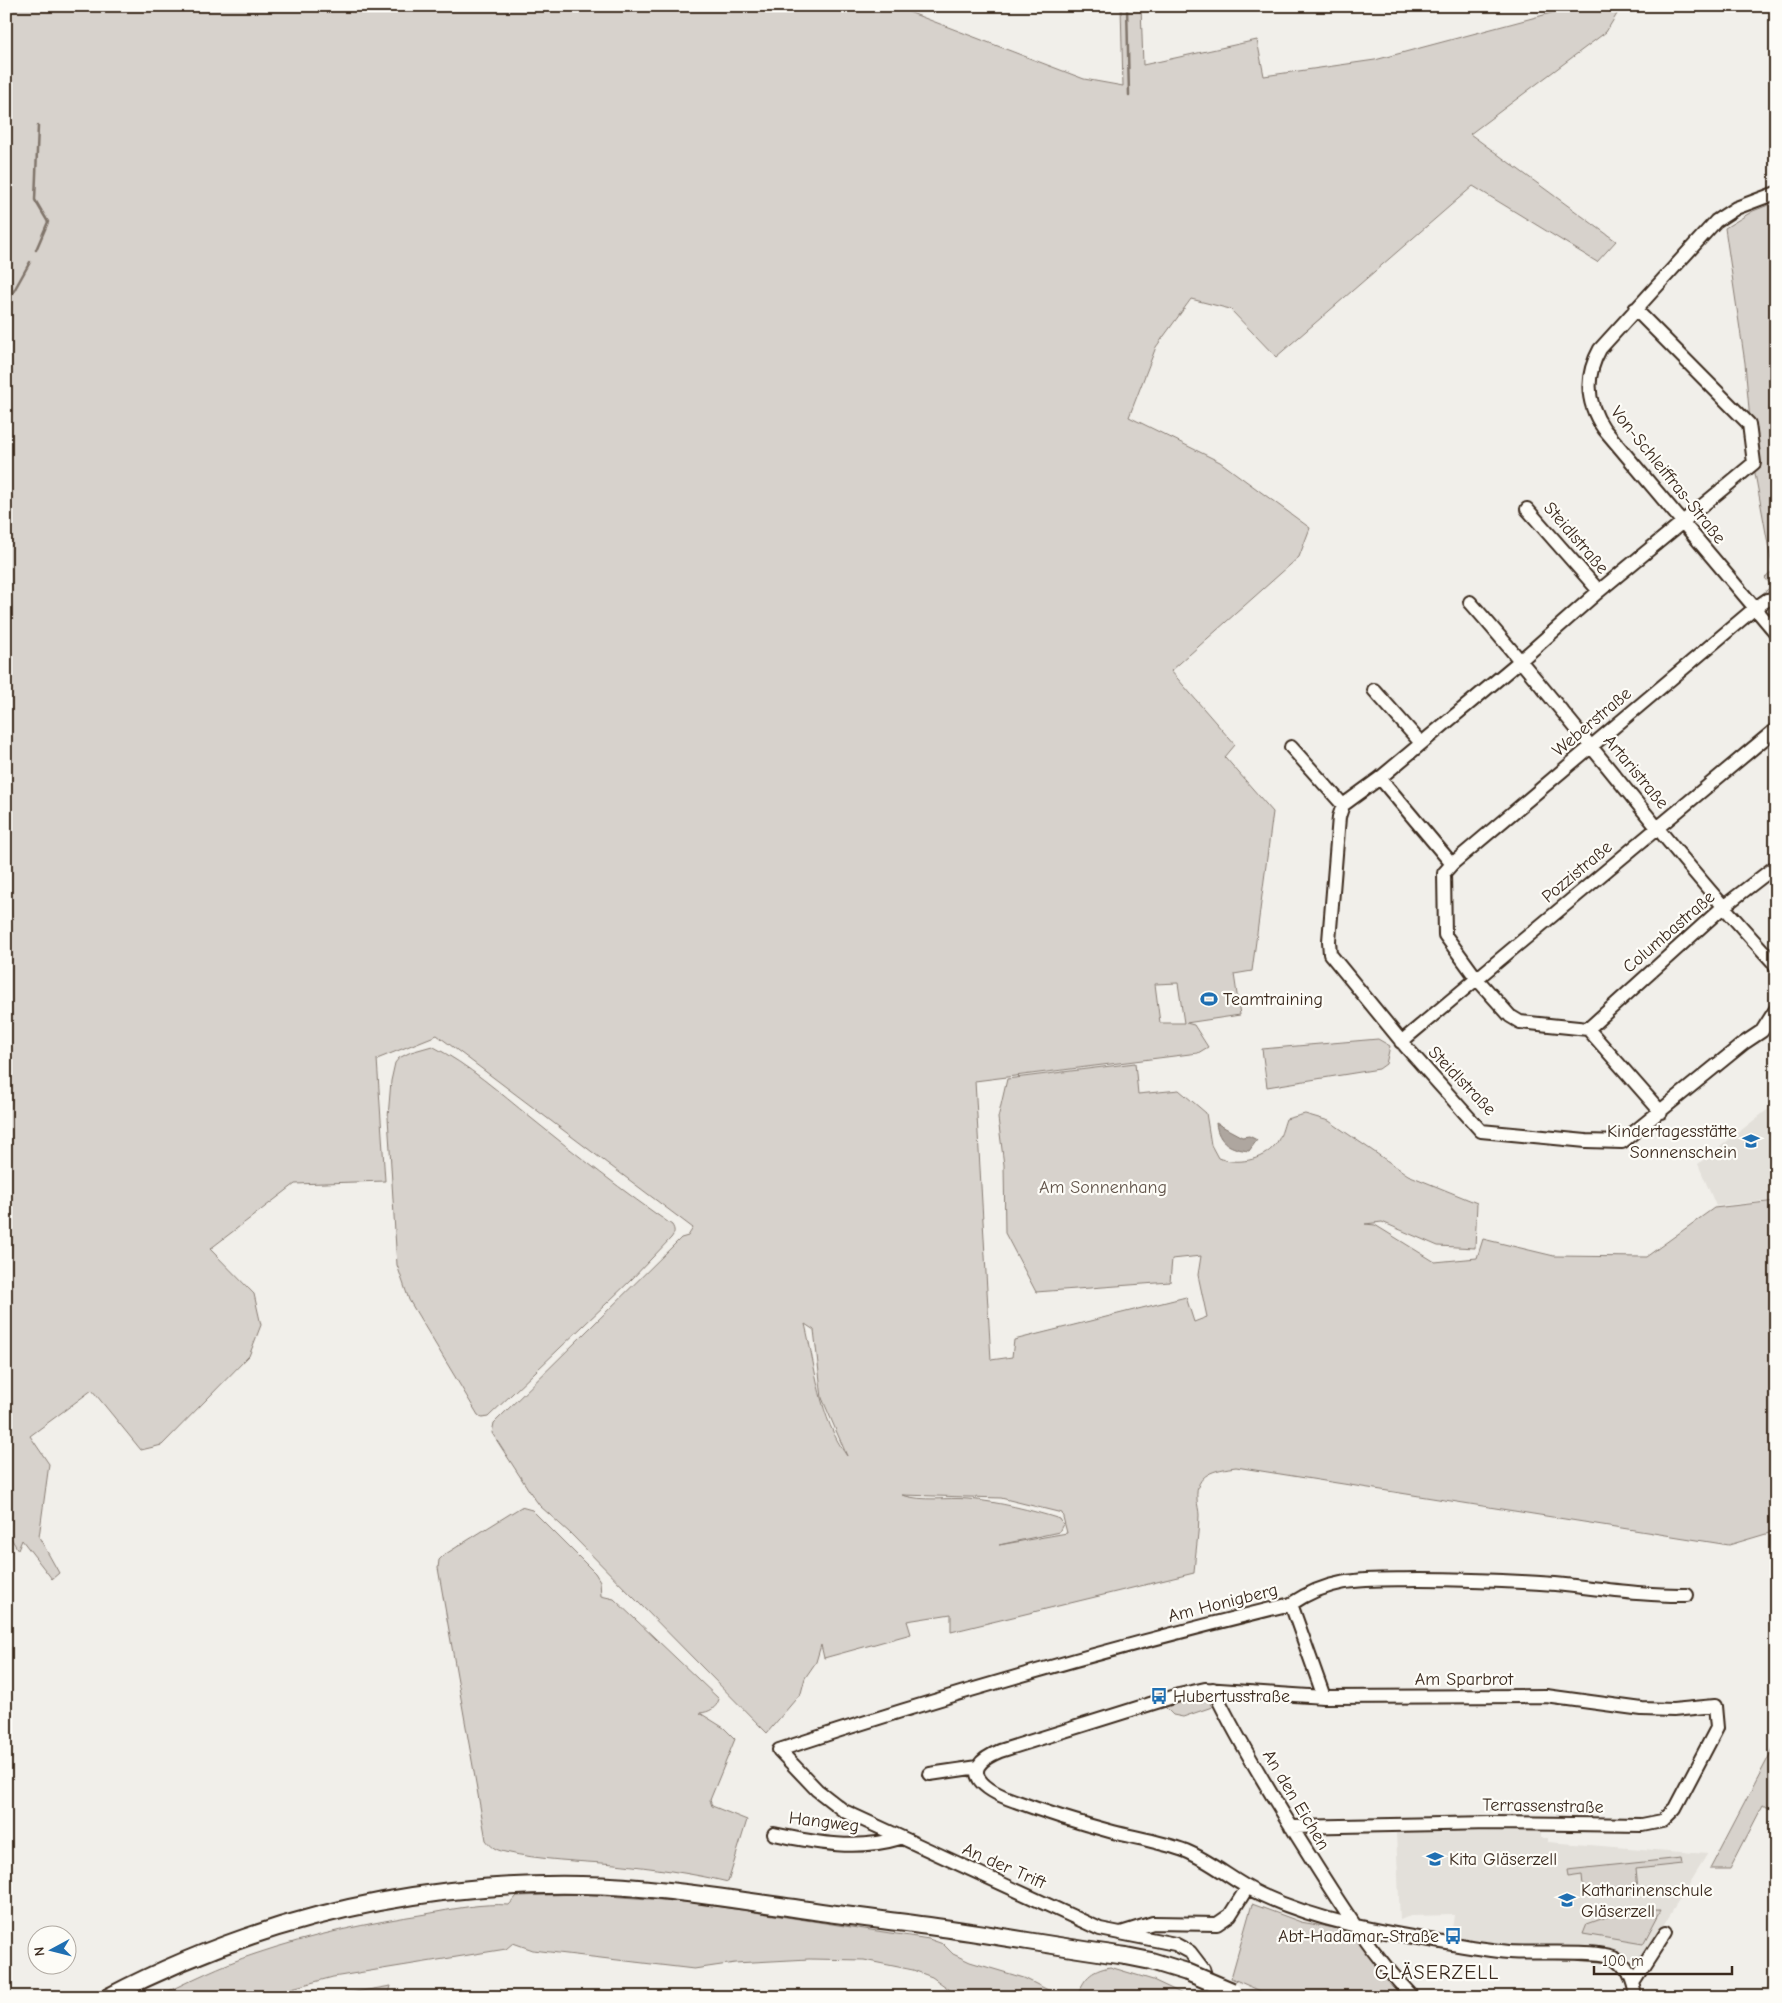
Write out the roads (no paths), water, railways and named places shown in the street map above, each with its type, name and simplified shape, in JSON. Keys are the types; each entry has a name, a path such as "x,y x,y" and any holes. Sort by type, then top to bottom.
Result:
{"main road":[{"path":"108,1997 160,1971 213,1948 273,1927 324,1913 445,1892 478,1888 550,1885 615,1886 690,1893 930,1926 1126,1956 1151,1961 1187,1972 1238,1994"}],"street":[{"name":"Von-Schleiffras-Straße","path":"1776,193 1736,208 1721,217 1604,344 1594,360 1590,371 1590,396 1593,408 1604,429 1776,634"},
{"name":"Steidlstraße","path":"1635,309 1749,424 1754,463 1599,591 1521,660 1380,778 1344,805 1339,817 1329,941 1330,954 1402,1042 1481,1130 1586,1141 1622,1142 1744,1043 1762,1031 1776,1009"},
{"name":"Steidlstraße","path":"1527,509 1599,591"},
{"name":"Weberstraße","path":"1452,864 1754,608 1767,600 1776,599"},
{"path":"1470,602 1521,660"},
{"name":"Artaristraße","path":"1521,660 1723,907"},
{"path":"1374,690 1421,743"},
{"name":"Pozzistraße","path":"1402,1042 1776,729"},
{"path":"1291,747 1344,805"},
{"path":"1380,778 1452,864 1444,873 1445,935 1477,979 1510,1016 1520,1022 1588,1029 1661,1112"},
{"name":"Columbastraße","path":"1588,1029 1723,907 1776,866"},
{"path":"1723,907 1774,963 1776,968"},
{"name":"Am Honigberg","path":"779,1750 892,1713 1056,1664 1291,1604 1322,1587 1344,1581 1461,1579 1555,1584 1660,1595 1687,1595"},
{"path":"1291,1604 1324,1697"},
{"path":"1213,1689 1197,1689 1000,1751 981,1761 977,1773 981,1782 999,1796 1065,1818 1186,1851 1217,1868 1247,1888 1309,1913 1401,1935 1492,1950 1539,1954 1605,1954 1615,1958 1623,1965 1633,1983 1636,1997"},
{"name":"Am Sparbrot","path":"1213,1689 1324,1697 1546,1696 1650,1709 1673,1710 1715,1706"},
{"name":"An den Eichen","path":"1213,1689 1291,1827 1388,1972 1412,1997"},
{"name":"Terrassenstraße","path":"1291,1827 1491,1822 1642,1826 1662,1821 1675,1808 1717,1728 1715,1706"},
{"name":"An der Trift","path":"779,1750 817,1790 844,1811 1100,1928 1175,1944 1190,1952 1203,1969 1210,1990 1210,1997"},
{"path":"930,1774 978,1767"},
{"name":"Hangweg","path":"774,1834 848,1846 882,1844 900,1838"},
{"path":"1122,1933 1153,1923 1216,1924 1230,1916 1247,1888"},
{"path":"1633,1983 1666,1932"}],"waterway":[{"path":"1127,6 1129,95"},
{"path":"36,250 48,222 35,200 38,126"},
{"path":"6,305 30,262"},
{"path":"6,1530 8,1543 6,1587"}],"place":[{"name":"Teamtraining","path":"1209,999"},
{"name":"Kindertagesstätte Sonnenschein","path":"1751,1141"},
{"name":"Hubertusstraße","path":"1159,1696"},
{"name":"Kita Gläserzell","path":"1435,1859"},
{"name":"Katharinenschule Gläserzell","path":"1567,1900"},
{"name":"Abt-Hadamar-Straße","path":"1453,1936"}],"district":[{"name":"GLÄSERZELL","path":"1437,1972"}],"park label":[{"name":"Am Sonnenhang","path":"1103,1187"}]}
